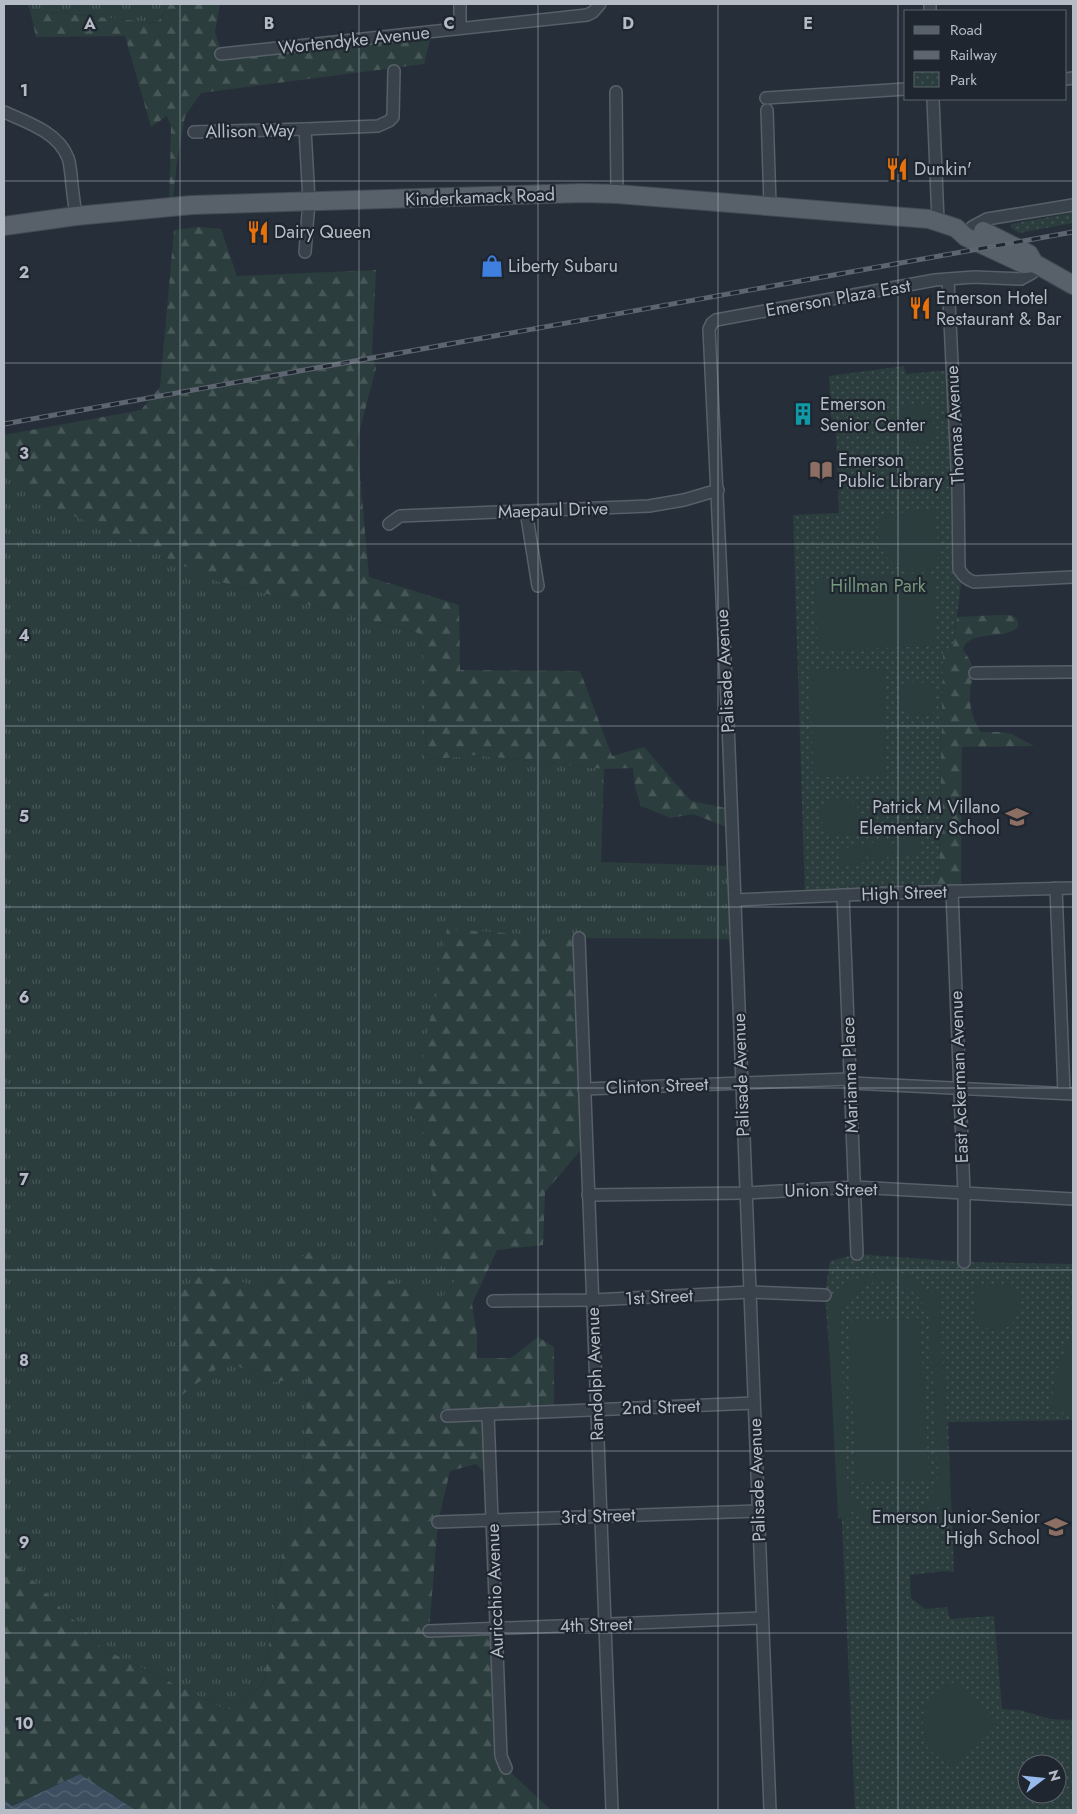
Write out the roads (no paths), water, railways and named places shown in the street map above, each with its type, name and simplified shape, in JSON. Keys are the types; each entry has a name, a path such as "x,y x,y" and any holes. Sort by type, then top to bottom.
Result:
{"main road":[{"name":"Kinderkamack Road","path":"4,226 76,216 192,205 582,193 617,194 929,219 964,227 966,237 1024,264 1036,264 1073,285"}],"street":[{"path":"460,4 460,28"},
{"name":"Wortendyke Avenue","path":"222,54 588,15 600,4"},
{"name":"Allison Way","path":"194,132 378,126 393,117 394,71"},
{"path":"770,206 767,104 904,89"},
{"path":"616,92 617,194"},
{"path":"934,100 938,222"},
{"path":"4,112 56,139 68,158 76,216"},
{"name":"Allison Way","path":"305,129 310,202 305,252"},
{"path":"964,227 986,219 1073,205"},
{"name":"Emerson Plaza East","path":"710,340 709,329 716,320 948,279 974,277 1020,279 1032,273 1036,264"},
{"name":"Thomas Avenue","path":"948,279 958,497 959,569 967,580 974,582 1073,577"},
{"name":"Palisade Avenue","path":"710,340 718,490 770,1810"},
{"name":"Maepaul Drive","path":"389,524 400,516 649,506 684,500 718,490"},
{"path":"526,511 538,586"},
{"path":"975,673 1073,672"},
{"path":"1056,888 1069,1093"},
{"name":"High Street","path":"734,900 1073,888"},
{"name":"East Ackerman Avenue","path":"952,892 958,1088 964,1193 964,1262"},
{"name":"Marianna Place","path":"843,895 857,1254"},
{"name":"Randolph Avenue","path":"579,938 612,1810"},
{"name":"Clinton Street","path":"584,1089 850,1081 1069,1093"},
{"name":"Union Street","path":"588,1195 746,1193 855,1187 1073,1199"},
{"name":"1st Street","path":"493,1301 593,1300 750,1292 825,1295"},
{"name":"2nd Street","path":"447,1416 754,1403"},
{"name":"Auricchio Avenue","path":"488,1414 501,1756 506,1768"},
{"name":"3rd Street","path":"438,1522 758,1511"},
{"name":"4th Street","path":"429,1631 762,1618"}],"water":[{"path":"80,1774 135,1810 4,1810 4,1800 12,1806"}],"railway":[{"path":"4,424 1073,232"}],"place":[{"name":"Dunkin'","path":"897,169"},
{"name":"Dairy Queen","path":"258,232"},
{"name":"Liberty Subaru","path":"492,266"},
{"name":"Emerson Hotel Restaurant & Bar","path":"920,308"},
{"name":"Emerson Senior Center","path":"803,414"},
{"name":"Emerson Public Library","path":"821,470"},
{"name":"Patrick M Villano Elementary School","path":"1017,817"},
{"name":"Emerson Junior-Senior High School","path":"1056,1527"}],"park label":[{"name":"Hillman Park","path":"878,586"}]}
